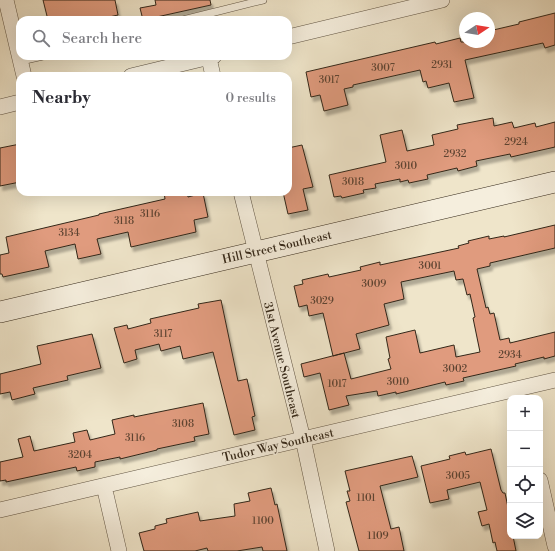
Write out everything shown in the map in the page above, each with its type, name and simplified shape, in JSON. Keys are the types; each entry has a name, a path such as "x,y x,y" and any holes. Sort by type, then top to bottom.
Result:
{"street":[{"path":"6,0 16,41"},
{"path":"292,36 427,2 442,0"},
{"path":"148,72 198,60"},
{"path":"211,60 213,72"},
{"path":"0,107 16,103"},
{"name":"Hill Street Southeast","path":"0,312 555,182"},
{"name":"31st Avenue Southeast","path":"242,196 303,440 327,551"},
{"name":"Tudor Way Southeast","path":"0,510 303,440 520,393 555,380"},
{"path":"104,486 119,551"},
{"path":"543,493 555,546"}],"lane":[{"path":"199,16 263,0"},
{"path":"23,69 37,60"}],"building":[{"path":"43,0 115,0 118,15 114,16 47,16"},
{"path":"155,0 210,0 211,5 161,16 142,16 140,8 156,5"},
{"path":"555,13 555,45 545,48 543,43 465,60 474,98 454,102 449,83 428,88 426,81 423,82 420,70 353,85 353,87 344,89 348,105 324,111 320,95 311,97 306,72 435,42 436,44 459,38 459,48 495,48 495,30 519,24 519,22"},
{"path":"493,118 494,126 512,122 514,128 535,123 536,127 555,122 555,147 511,157 510,154 476,161 477,166 458,171 457,168 427,175 428,179 409,183 408,180 400,182 400,179 375,184 376,188 363,190 364,193 342,198 341,196 334,197 329,175 386,162 380,135 402,130 407,151 434,145 432,135 458,129 457,125"},
{"path":"16,145 16,183 0,186 0,148"},
{"path":"302,145 313,187 303,189 308,210 288,214 284,196 292,196 292,147"},
{"path":"165,196 204,196 208,217 194,220 196,232 131,247 128,232 97,239 101,254 78,259 75,244 45,251 49,267 3,277 2,274 0,274 0,255 9,253 6,237 165,199"},
{"path":"555,225 555,248 490,263 490,266 477,269 486,308 488,307 490,314 494,313 500,340 509,338 510,343 555,332 555,356 515,364 516,366 463,378 464,381 446,385 445,382 396,394 396,392 378,396 377,391 346,396 349,405 329,410 320,373 304,377 301,364 333,356 323,313 309,316 307,305 299,307 294,286 303,284 302,280 328,274 329,277 361,270 360,267 380,262 380,265 459,248 458,246 469,243 468,241 489,236 489,239 504,237","holes":["454,271 456,280 463,279 467,295 470,294 480,352 456,357 454,345 420,353 415,330 386,337 390,358 388,359 391,369 351,379 344,353 360,349 356,334 389,325 384,304 404,299 401,282"]},
{"path":"221,300 238,381 247,379 255,416 252,417 255,430 234,435 213,352 183,359 180,346 161,351 159,344 135,350 137,359 124,363 114,328 127,325 128,329 151,323 150,319 199,308 198,304"},
{"path":"92,334 101,368 67,376 68,380 33,388 35,394 12,400 10,392 0,394 0,374 41,364 37,346"},
{"path":"203,403 209,434 194,437 195,441 120,459 120,457 95,462 95,467 77,471 76,467 6,482 6,480 0,481 0,462 23,457 18,439 30,436 34,451 75,442 73,433 87,430 90,440 115,434 112,420"},
{"path":"491,449 501,490 505,493 507,503 507,539 514,539 516,551 497,551 495,542 493,543 489,524 482,526 478,512 487,510 480,482 447,490 449,499 430,503 421,466 450,459 449,456 465,452 466,455"},
{"path":"412,456 418,477 380,486 391,529 399,527 404,551 359,551 346,502 350,501 347,491 350,491 345,471"},
{"path":"271,488 275,505 277,504 287,551 263,551 262,547 237,551 208,551 207,548 195,551 144,551 139,533 155,529 155,526 167,523 166,519 198,512 200,521 235,516 234,504 250,501 248,493"}]}
